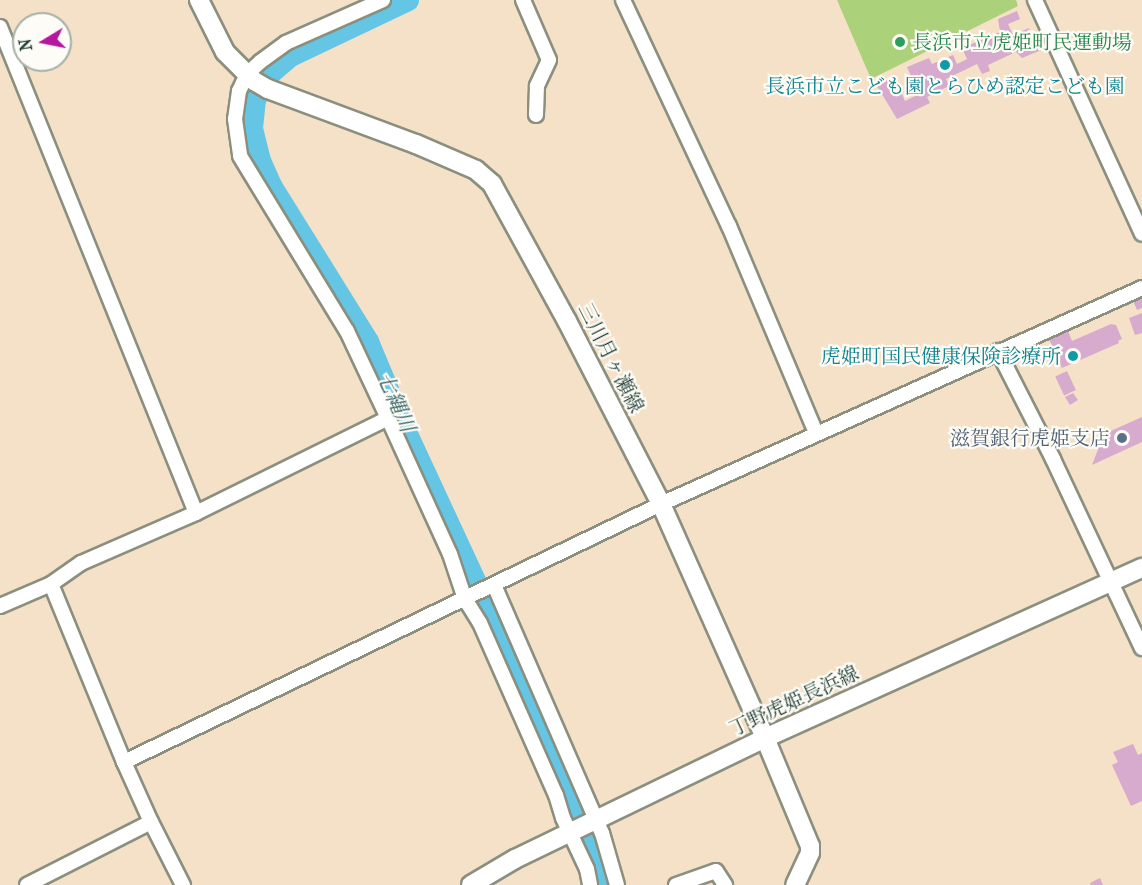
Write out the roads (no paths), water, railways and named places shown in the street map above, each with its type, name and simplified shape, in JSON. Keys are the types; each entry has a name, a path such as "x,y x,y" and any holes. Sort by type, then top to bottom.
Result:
{"main road":[{"name":"三川月ヶ瀬線","path":"199,0 225,52 256,81 476,170 492,184 567,321 661,504 765,738 810,846 810,853 795,885"},
{"name":"丁野虎姫長浜線","path":"471,885 515,859 765,738 1142,568"}],"street":[{"path":"383,0 286,43 256,81 239,91 235,119 240,156 347,331 450,554 465,599 480,623 556,795 587,869 590,885"},
{"path":"523,0 549,60 537,86 536,115"},
{"path":"623,0 729,226 816,433"},
{"path":"1035,0 1142,234"},
{"path":"0,27 196,513"},
{"path":"124,762 661,504 1142,288"},
{"path":"998,351 1053,459 1142,648"},
{"path":"0,606 51,584 81,563 196,513 388,417"},
{"path":"51,584 124,762 183,885"},
{"path":"494,585 595,821 617,885"},
{"path":"27,885 151,822"},
{"path":"676,885 716,871 725,885"}],"waterway":[{"name":"七縄川","path":"408,0 290,56 268,75 255,99 252,128 260,160 271,185 368,341 403,425 516,668 596,852 604,885"}],"place":[{"name":"長浜市立虎姫町民運動場","path":"900,42"},
{"name":"長浜市立こども園とらひめ認定こども園","path":"945,65"},
{"name":"虎姫町国民健康保険診療所","path":"1073,356"},
{"name":"滋賀銀行虎姫支店","path":"1122,438"}]}
